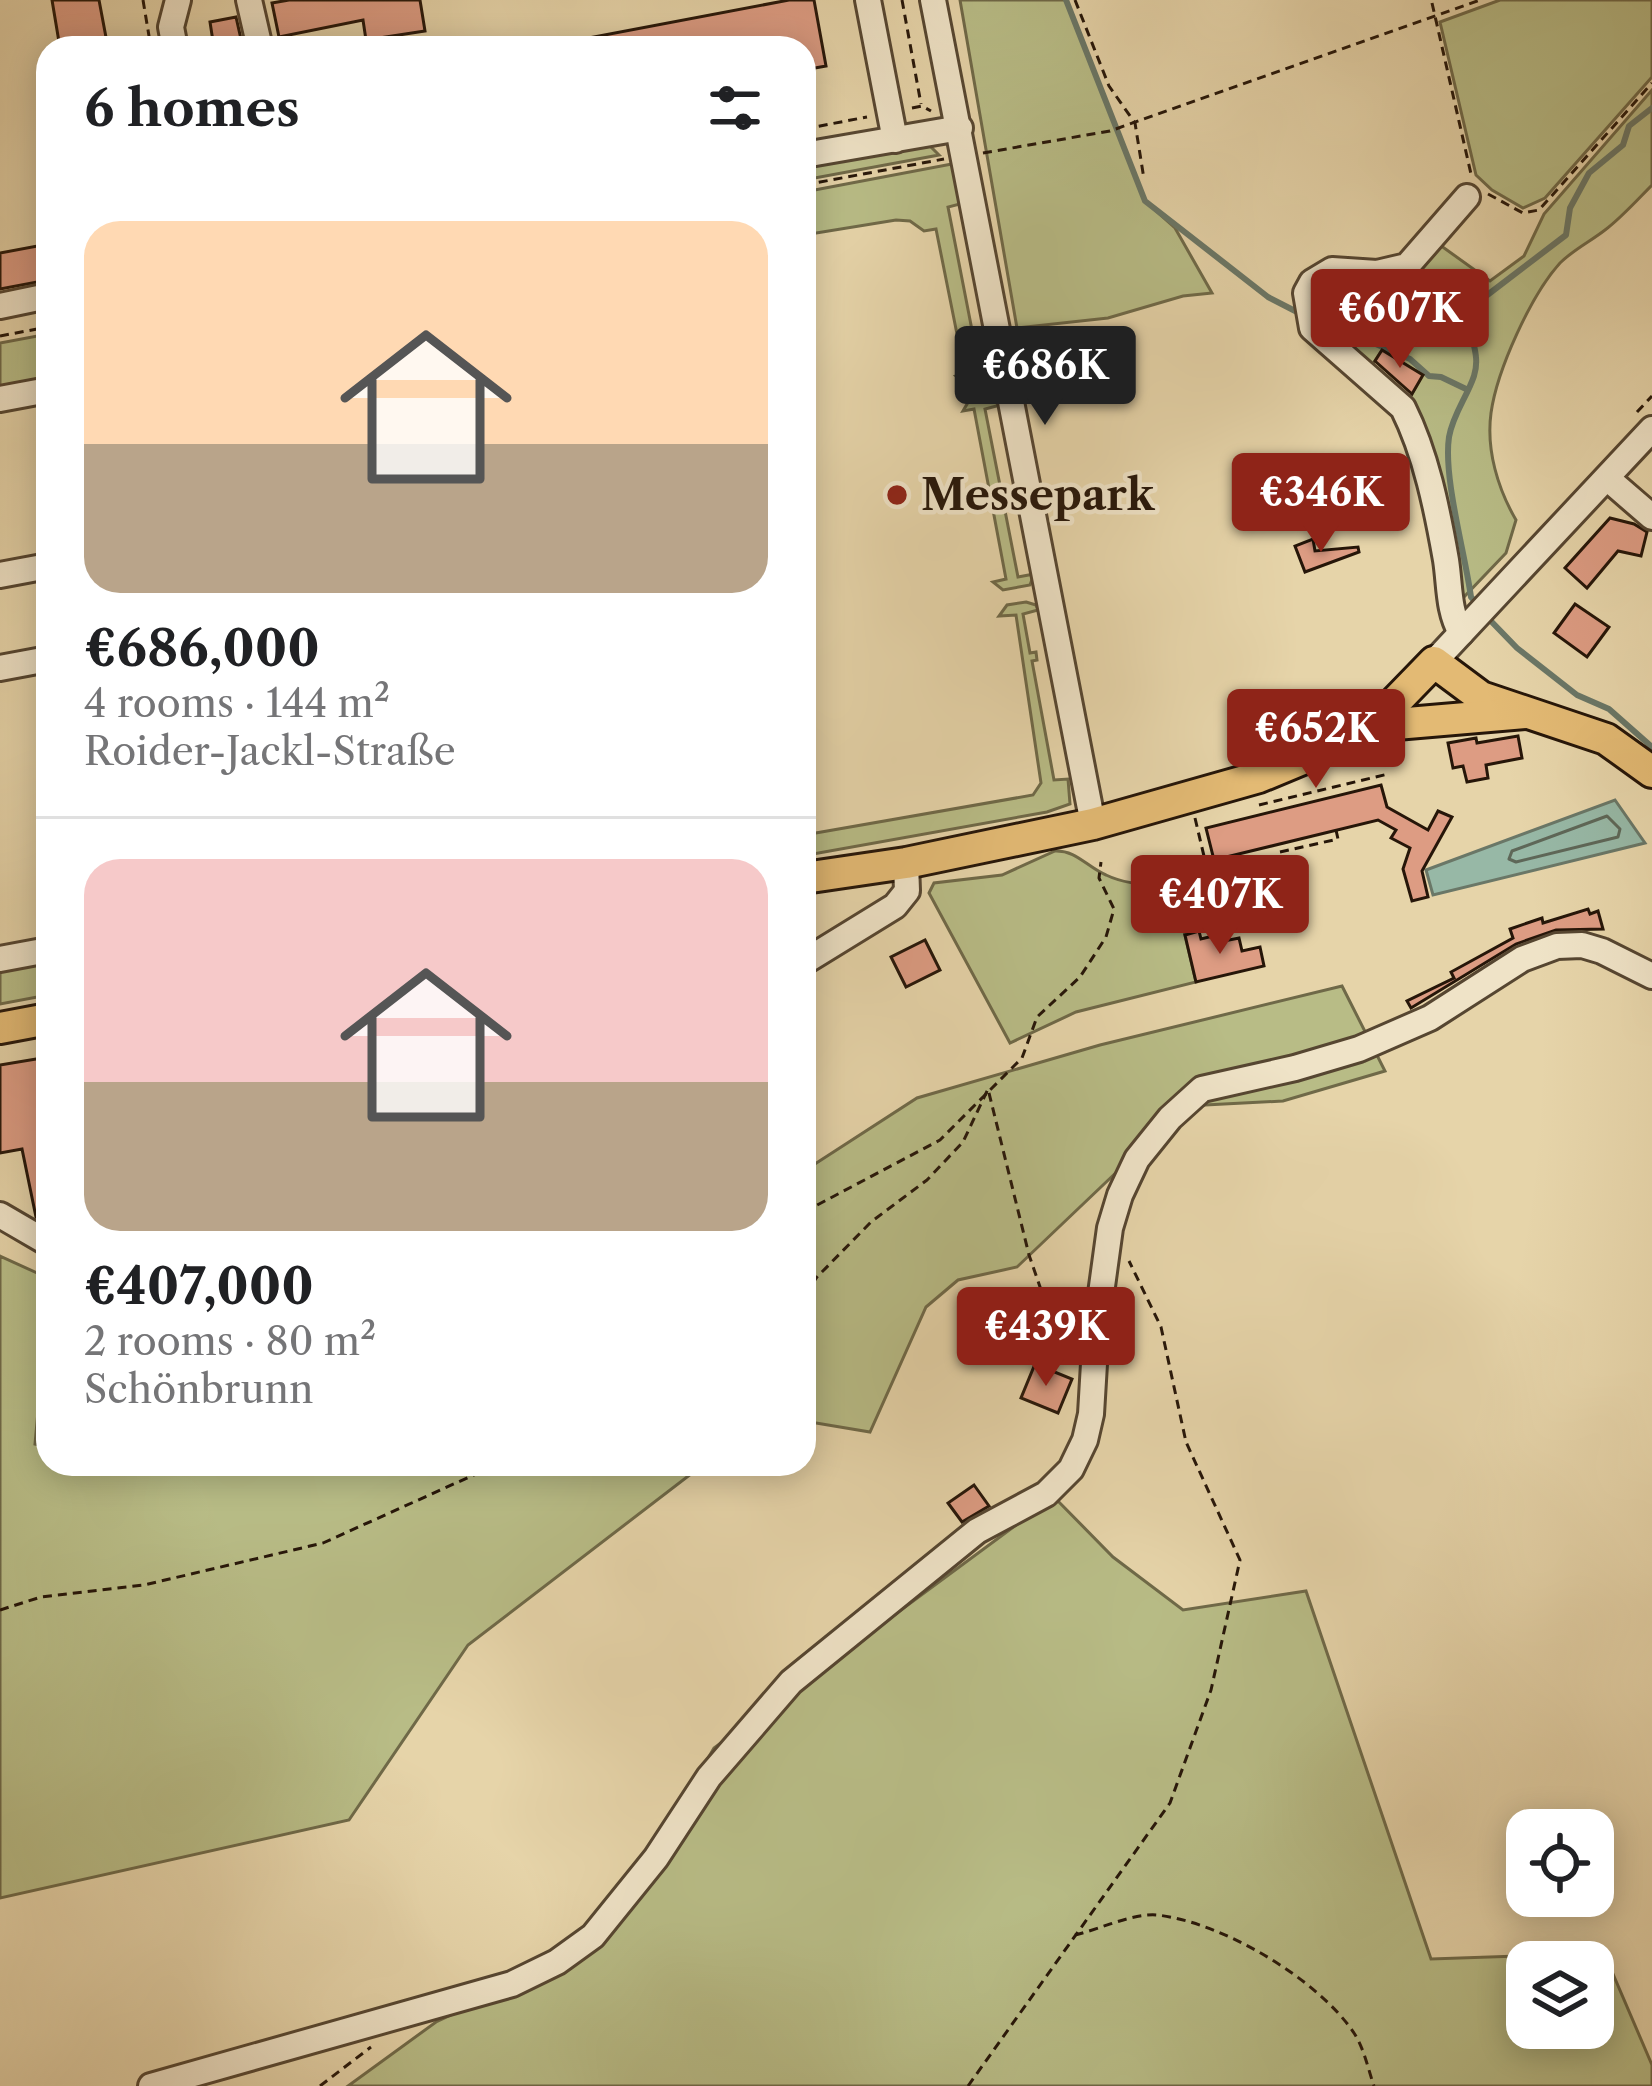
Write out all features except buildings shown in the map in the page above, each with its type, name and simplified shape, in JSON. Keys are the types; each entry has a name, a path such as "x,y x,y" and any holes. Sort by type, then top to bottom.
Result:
{"main road":[{"path":"1369,729 1434,662 1480,698 1606,740 1652,772"},
{"path":"816,876 906,863 1093,824 1259,776 1369,729 1525,713"},
{"path":"0,1028 36,1021"}],"street":[{"path":"173,36 178,0"},
{"path":"249,0 257,36"},
{"path":"868,0 895,140"},
{"path":"933,0 960,128 974,154 1093,824"},
{"path":"816,153 960,128"},
{"path":"1468,626 1453,617 1439,523 1403,407 1312,328 1305,305 1306,293 1322,274 1377,273 1406,266 1473,187"},
{"path":"0,306 36,298"},
{"path":"0,399 36,392"},
{"path":"1434,662 1652,429"},
{"path":"1607,478 1652,517"},
{"path":"0,575 36,568"},
{"path":"0,668 36,661"},
{"path":"816,955 896,905 907,891 906,863"},
{"path":"151,2086 512,1984 557,1962 593,1936 656,1858 709,1777 791,1682 977,1531 1046,1494 1071,1469 1091,1414 1096,1330 1110,1228 1120,1195 1148,1145 1202,1089 1294,1069 1396,1034 1476,992 1522,959 1557,946 1582,945 1602,951 1652,976"},
{"path":"0,959 36,952"},
{"path":"0,1215 36,1236"}],"path":[{"path":"142,0 150,36"},
{"path":"902,0 922,106"},
{"path":"1075,0 1109,86 1132,124 1144,179"},
{"path":"816,183 1109,131 1480,0"},
{"path":"1432,3 1473,187 1514,210 1539,210 1652,83"},
{"path":"0,336 36,329"},
{"path":"1259,805 1388,774"},
{"path":"1193,810 1207,869"},
{"path":"1280,852 1338,838 1336,830"},
{"path":"1294,840 1295,848"},
{"path":"816,1206 940,1140 1022,1058 1037,1017 1080,977 1106,937 1114,909 1099,878 1101,862"},
{"path":"816,1278 871,1222 927,1180 963,1142 988,1089"},
{"path":"988,1089 1029,1255 1048,1307 1064,1318 1073,1335 1096,1330"},
{"path":"968,2086 1170,1803 1211,1690 1240,1560 1186,1442 1161,1327 1129,1260"},
{"path":"0,1610 41,1598 144,1585 323,1543 471,1476"},
{"path":"1074,1935 1152,1914 1207,1926 1287,1971 1330,2003 1358,2037 1374,2086"},
{"path":"320,2086 380,2039"}],"green space":[{"path":"960,0 1066,0 1145,201 1175,228 1212,293 1183,296 1108,318 1017,328"},
{"path":"1500,0 1652,0 1652,77 1545,198 1523,208 1476,175 1440,22"},
{"path":"1652,90 1652,185 1611,225 1560,263 1527,313 1508,355 1494,396 1490,441 1499,482 1516,520 1506,553 1462,599 1407,403 1422,375 1382,350 1367,373 1312,328 1312,282 1377,273 1433,240 1490,281 1524,256 1544,214"},
{"path":"929,145 939,155 816,178 816,163"},
{"path":"957,163 964,203 948,207 980,371 995,369 987,381 964,383 956,376 965,374 936,229 924,231 910,221 896,220 816,233 816,190"},
{"path":"36,336 36,379 0,386 0,343"},
{"path":"994,396 1000,405 985,409 1018,577 1034,574 1030,585 1003,590 993,582 1006,579 974,409 963,411 970,399"},
{"path":"1026,602 1038,610 1023,614 1030,653 1036,652 1037,660 1032,661 1054,780 1068,779 1070,804 816,853 816,833 1033,795 1041,783 1016,615 999,616 1007,605"},
{"path":"1055,851 1069,853 1122,881 1173,885 1196,982 1076,1012 1010,1043 929,893 934,883 1002,875"},
{"path":"36,963 36,997 0,1004 0,970"},
{"path":"1342,986 1385,1071 1283,1101 1186,1106 1017,1267 958,1280 926,1307 870,1432 816,1423 816,1163 917,1098 1100,1045"},
{"path":"0,1256 36,1272 36,1476 688,1476 468,1645 349,1820 0,1898"},
{"path":"1054,1497 1113,1557 1183,1610 1306,1591 1431,1959 1506,1956 1506,2049 1614,2049 1614,1976 1652,2065 1652,2086 348,2086 436,2022 596,1947 714,1748"}],"water":[{"path":"1615,800 1645,843 1433,895 1426,870"}],"waterway":[{"path":"1066,0 1145,201 1268,297 1301,314"},
{"path":"1479,606 1471,597 1448,454 1451,429 1476,365 1472,318 1486,296 1566,235 1570,208 1589,173 1623,145 1629,126 1652,108"},
{"path":"1319,319 1410,359 1429,376 1466,389"},
{"path":"1487,617 1517,648 1577,695 1609,709 1652,747"}],"place":[{"name":"Messepark","path":"897,495"}]}
